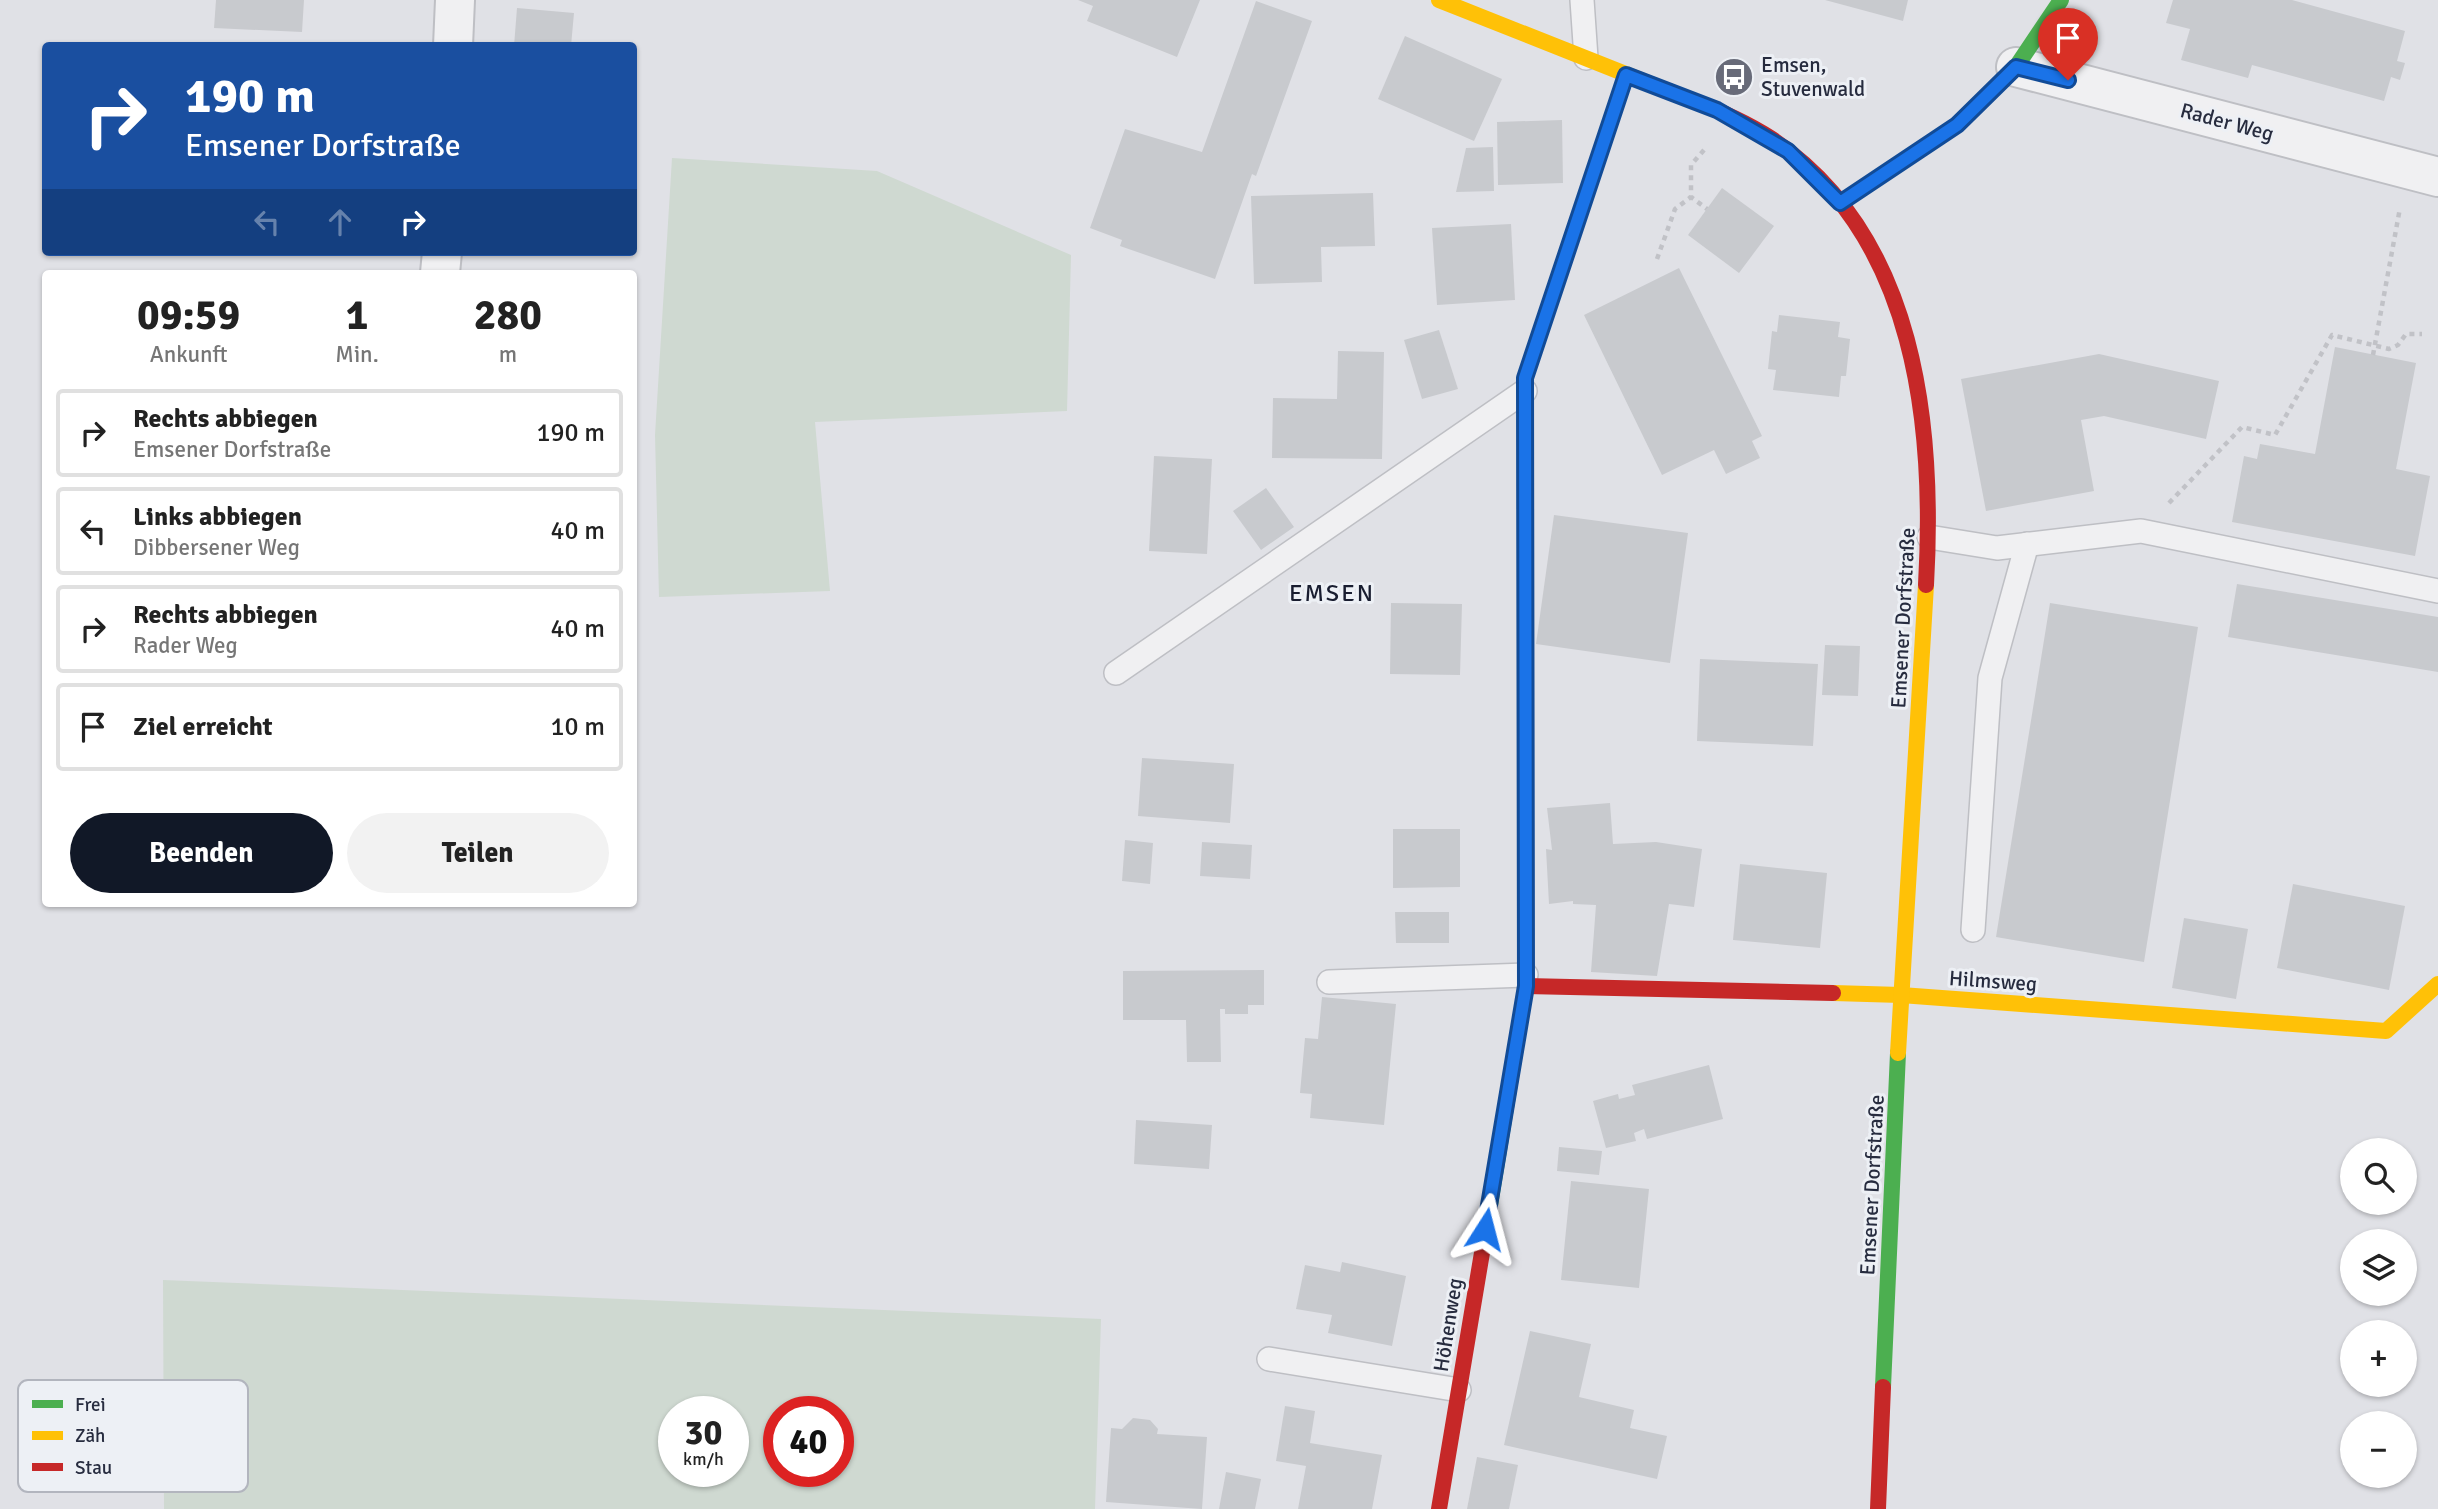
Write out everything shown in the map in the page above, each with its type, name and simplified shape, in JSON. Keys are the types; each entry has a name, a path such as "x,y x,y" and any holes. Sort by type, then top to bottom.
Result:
{"street":[{"path":"453,42 455,0"},
{"name":"Emsener Dorfstraße","path":"1439,0 1731,118 1788,151 1840,203 1866,238 1889,282 1915,361 1928,438 1928,537 1901,995 1878,1509"},
{"path":"1840,203 1957,125 2016,67 2062,0"},
{"name":"Rader Weg","path":"2016,67 2422,173"},
{"name":"Höhenweg","path":"1439,1509 1526,980 1525,378 1626,75"},
{"name":"Hilmsweg","path":"1526,980 1901,995 2386,1031 2438,984"}],"lane":[{"path":"1581,0 1586,58"},
{"path":"1116,673 1525,391"},
{"path":"1928,537 1997,548 2141,531 2438,591"},
{"path":"1973,930 1990,678 2027,544"},
{"path":"1329,982 1526,980"},
{"path":"1269,1359 1459,1391"}],"path":[{"path":"1657,259 1675,209 1690,197 1691,165 1731,118"},
{"path":"2373,355 2422,173"},
{"path":"1690,197 1707,209"},
{"path":"2141,531 2242,428 2275,435 2332,335 2389,349 2398,345 2406,334 2422,334"}],"shaded area":[{"path":"672,158 877,171 1071,255 1067,411 815,422 830,591 659,597 655,435"},
{"path":"163,1280 1101,1319 1095,1509 164,1509 164,1492 248,1492 248,1380 163,1380"}],"building":[{"path":"216,0 304,0 302,32 214,28"},
{"path":"1078,0 1200,0 1177,57 1087,21 1093,6"},
{"path":"1825,0 1908,0 1903,21"},
{"path":"2173,0 2292,0 2405,31 2397,61 2405,63 2400,80 2391,77 2384,101 2252,65 2248,78 2181,60 2190,29 2166,23"},
{"path":"1256,1 1312,21 1256,176 1252,174 1215,279 1120,246 1122,240 1090,228 1125,129 1202,152"},
{"path":"517,8 574,13 571,42 514,42"},
{"path":"1405,36 1502,79 1474,141 1378,99"},
{"path":"1562,120 1563,183 1498,185 1497,122"},
{"path":"1493,147 1494,191 1456,192 1466,148"},
{"path":"1722,188 1774,226 1739,273 1688,235"},
{"path":"1373,193 1375,246 1321,247 1322,282 1254,284 1251,196"},
{"path":"1511,224 1515,300 1437,305 1432,228"},
{"path":"1679,268 1762,436 1752,441 1760,458 1726,474 1714,450 1662,475 1584,315"},
{"path":"1779,315 1840,322 1838,337 1850,339 1846,376 1841,376 1839,397 1773,390 1776,370 1768,369 1772,331 1777,332"},
{"path":"1439,330 1458,389 1422,399 1404,340"},
{"path":"2335,347 2416,363 2396,469 2430,476 2415,556 2232,522 2244,456 2257,459 2260,444 2315,454"},
{"path":"1338,351 1384,352 1382,459 1272,458 1273,398 1337,399"},
{"path":"2099,354 2219,381 2206,439 2104,416 2081,420 2094,491 1986,511 1961,379"},
{"path":"1154,456 1212,459 1207,554 1149,551"},
{"path":"1266,488 1294,527 1261,550 1233,511"},
{"path":"1554,515 1688,533 1670,663 1536,644"},
{"path":"2237,584 2438,617 2438,672 2228,637"},
{"path":"1391,603 1462,604 1460,675 1390,674"},
{"path":"2050,603 2198,627 2144,962 1996,937"},
{"path":"1825,645 1860,646 1858,696 1822,695"},
{"path":"1700,659 1818,664 1813,746 1697,741"},
{"path":"1142,758 1234,764 1230,823 1138,816"},
{"path":"1610,803 1613,844 1656,842 1702,849 1694,907 1669,904 1657,976 1591,972 1596,905 1573,904 1573,901 1549,904 1546,849 1552,850 1547,808"},
{"path":"1393,829 1460,829 1460,887 1393,888"},
{"path":"1125,840 1153,843 1150,884 1122,881"},
{"path":"1202,842 1252,845 1250,879 1200,876"},
{"path":"1740,864 1827,873 1820,948 1733,940"},
{"path":"2293,884 2405,906 2389,990 2277,968"},
{"path":"1395,912 1449,912 1449,943 1396,943"},
{"path":"2184,918 2248,929 2236,999 2172,988"},
{"path":"1264,970 1264,1005 1248,1005 1248,1014 1225,1014 1225,1009 1220,1009 1221,1062 1187,1062 1186,1020 1123,1020 1123,971"},
{"path":"1322,997 1396,1004 1384,1125 1310,1118 1312,1094 1300,1093 1305,1038 1318,1039"},
{"path":"1709,1065 1723,1119 1647,1139 1644,1129 1634,1133 1636,1141 1606,1148 1593,1101 1618,1094 1619,1099 1635,1095 1632,1085"},
{"path":"1136,1120 1212,1125 1209,1169 1134,1164"},
{"path":"1559,1147 1602,1151 1599,1175 1557,1171"},
{"path":"1571,1181 1649,1189 1639,1288 1561,1280"},
{"path":"1342,1262 1406,1276 1392,1346 1328,1333 1332,1315 1296,1309 1305,1265 1340,1272"},
{"path":"1530,1331 1591,1344 1579,1397 1634,1410 1630,1428 1667,1436 1657,1479 1504,1445"},
{"path":"1285,1406 1315,1411 1310,1443 1382,1455 1372,1509 1298,1509 1306,1466 1276,1461"},
{"path":"1133,1418 1150,1420 1158,1429 1157,1434 1207,1437 1202,1509 1106,1502 1111,1428 1122,1429"},
{"path":"1477,1457 1518,1465 1509,1509 1467,1509"},
{"path":"1226,1472 1261,1479 1255,1509 1219,1509"}],"traffic: fast":[{"path":"1840,203 1957,125 2016,67 2061,0"},
{"path":"1490,1205 1526,986 1525,600"},
{"path":"1883,1387 1898,1053"}],"traffic: slow":[{"path":"1439,0 1686,98"},
{"path":"1898,1053 1926,585"},
{"path":"1833,993 1901,995 2386,1031 2438,984"}],"traffic: jam":[{"path":"1525,600 1525,378 1626,75"},
{"path":"1686,98 1730,116 1772,139 1821,180 1859,227 1887,281 1907,339 1919,400 1926,462 1926,585"},
{"path":"1526,986 1833,993"},
{"path":"1439,1509 1490,1205"},
{"path":"1878,1509 1883,1387"}],"place":[{"name":"Emsen, Stuvenwald","path":"1734,77"}],"district":[{"name":"EMSEN","path":"1332,593"}],"route":[{"path":"1485,1229 1526,986 1525,378 1626,75 1717,110 1788,151 1840,203 1957,125 2016,67 2068,80"}]}
